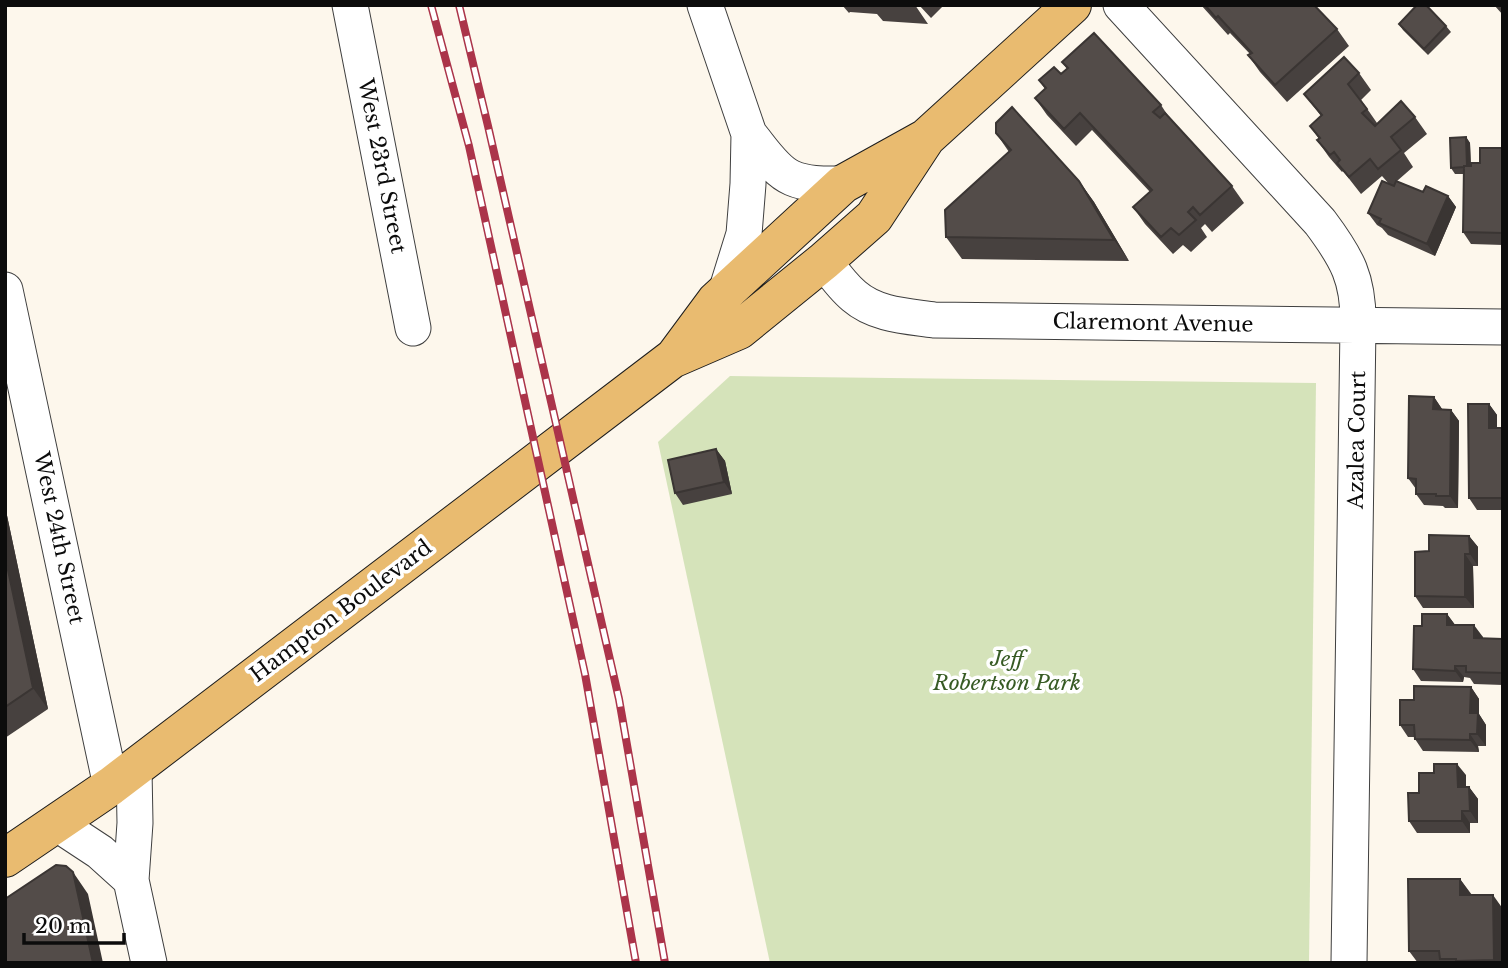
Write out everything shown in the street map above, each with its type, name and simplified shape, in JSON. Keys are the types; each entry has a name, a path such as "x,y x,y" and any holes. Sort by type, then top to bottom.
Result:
{"main road":[{"name":"Hampton Boulevard","path":"672,359 716,301 843,184 926,138 1072,5"},
{"name":"Hampton Boulevard","path":"5,858 122,777 672,359 739,330 874,217 926,138"}],"street":[{"name":"West 23rd Street","path":"350,5 413,328"},
{"path":"705,5 749,134 744,234 726,292"},
{"name":"Azalea Court","path":"1121,5 1320,222 1334,241 1355,283 1359,301 1349,963"},
{"path":"749,134 791,178 811,183 843,184"},
{"name":"Claremont Avenue","path":"824,261 853,295 865,304 891,314 934,320 1503,327"},
{"name":"West 24th Street","path":"5,290 135,823 131,880 149,963"},
{"path":"56,823 100,852 131,880"}],"green space":[{"name":"Jeff Robertson Park","path":"730,376 1316,383 1309,963 770,963 658,442"}],"building":[{"path":"1205,5 1314,5 1337,29 1275,85 1248,55 1252,53"},
{"path":"1417,5 1426,5 1446,26 1424,49 1399,24"},
{"path":"1094,33 1161,105 1153,112 1160,118 1165,113 1232,186 1200,215 1193,207 1188,212 1196,220 1179,235 1171,228 1161,237 1133,207 1152,190 1080,113 1064,129 1035,98 1046,88 1039,80 1054,67 1061,74 1068,68 1062,62"},
{"path":"1344,57 1359,73 1348,84 1367,109 1362,113 1375,126 1401,101 1415,117 1391,137 1401,150 1378,169 1370,159 1349,177 1337,163 1340,160 1334,152 1330,155 1317,140 1320,138 1310,126 1322,115 1304,94"},
{"path":"1012,107 1079,181 1114,240 946,237 945,210 1011,150 996,133 996,123"},
{"path":"1466,137 1467,166 1451,168 1450,138"},
{"path":"1480,148 1503,148 1503,233 1463,232 1464,166 1480,163"},
{"path":"1382,181 1394,186 1396,181 1423,192 1426,186 1448,196 1427,244 1379,223 1381,219 1368,213"},
{"path":"1409,396 1434,397 1433,409 1451,410 1450,496 1416,494 1416,479 1408,478"},
{"path":"1468,404 1489,404 1489,428 1503,428 1503,498 1469,498"},
{"path":"716,449 724,482 675,493 668,460"},
{"path":"1429,535 1469,536 1470,554 1465,554 1465,597 1415,596 1415,552 1429,551"},
{"path":"5,556 33,688 5,707"},
{"path":"1422,614 1447,614 1447,625 1474,625 1474,638 1502,639 1502,673 1466,672 1466,666 1455,666 1455,671 1413,669 1414,626 1422,626"},
{"path":"1414,686 1471,687 1470,713 1478,713 1477,734 1470,734 1470,740 1415,739 1414,725 1400,725 1400,700 1414,700"},
{"path":"1434,764 1457,764 1458,787 1469,787 1470,811 1462,811 1462,821 1409,821 1408,793 1419,793 1419,773 1434,773"},
{"path":"56,865 66,866 73,872 93,963 5,963 5,899"},
{"path":"1408,879 1460,879 1460,895 1493,895 1494,960 1456,961 1440,959 1439,951 1409,951"}],"railway":[{"path":"431,5 469,146 585,674 636,963"},
{"path":"459,5 619,699 665,963"}]}
